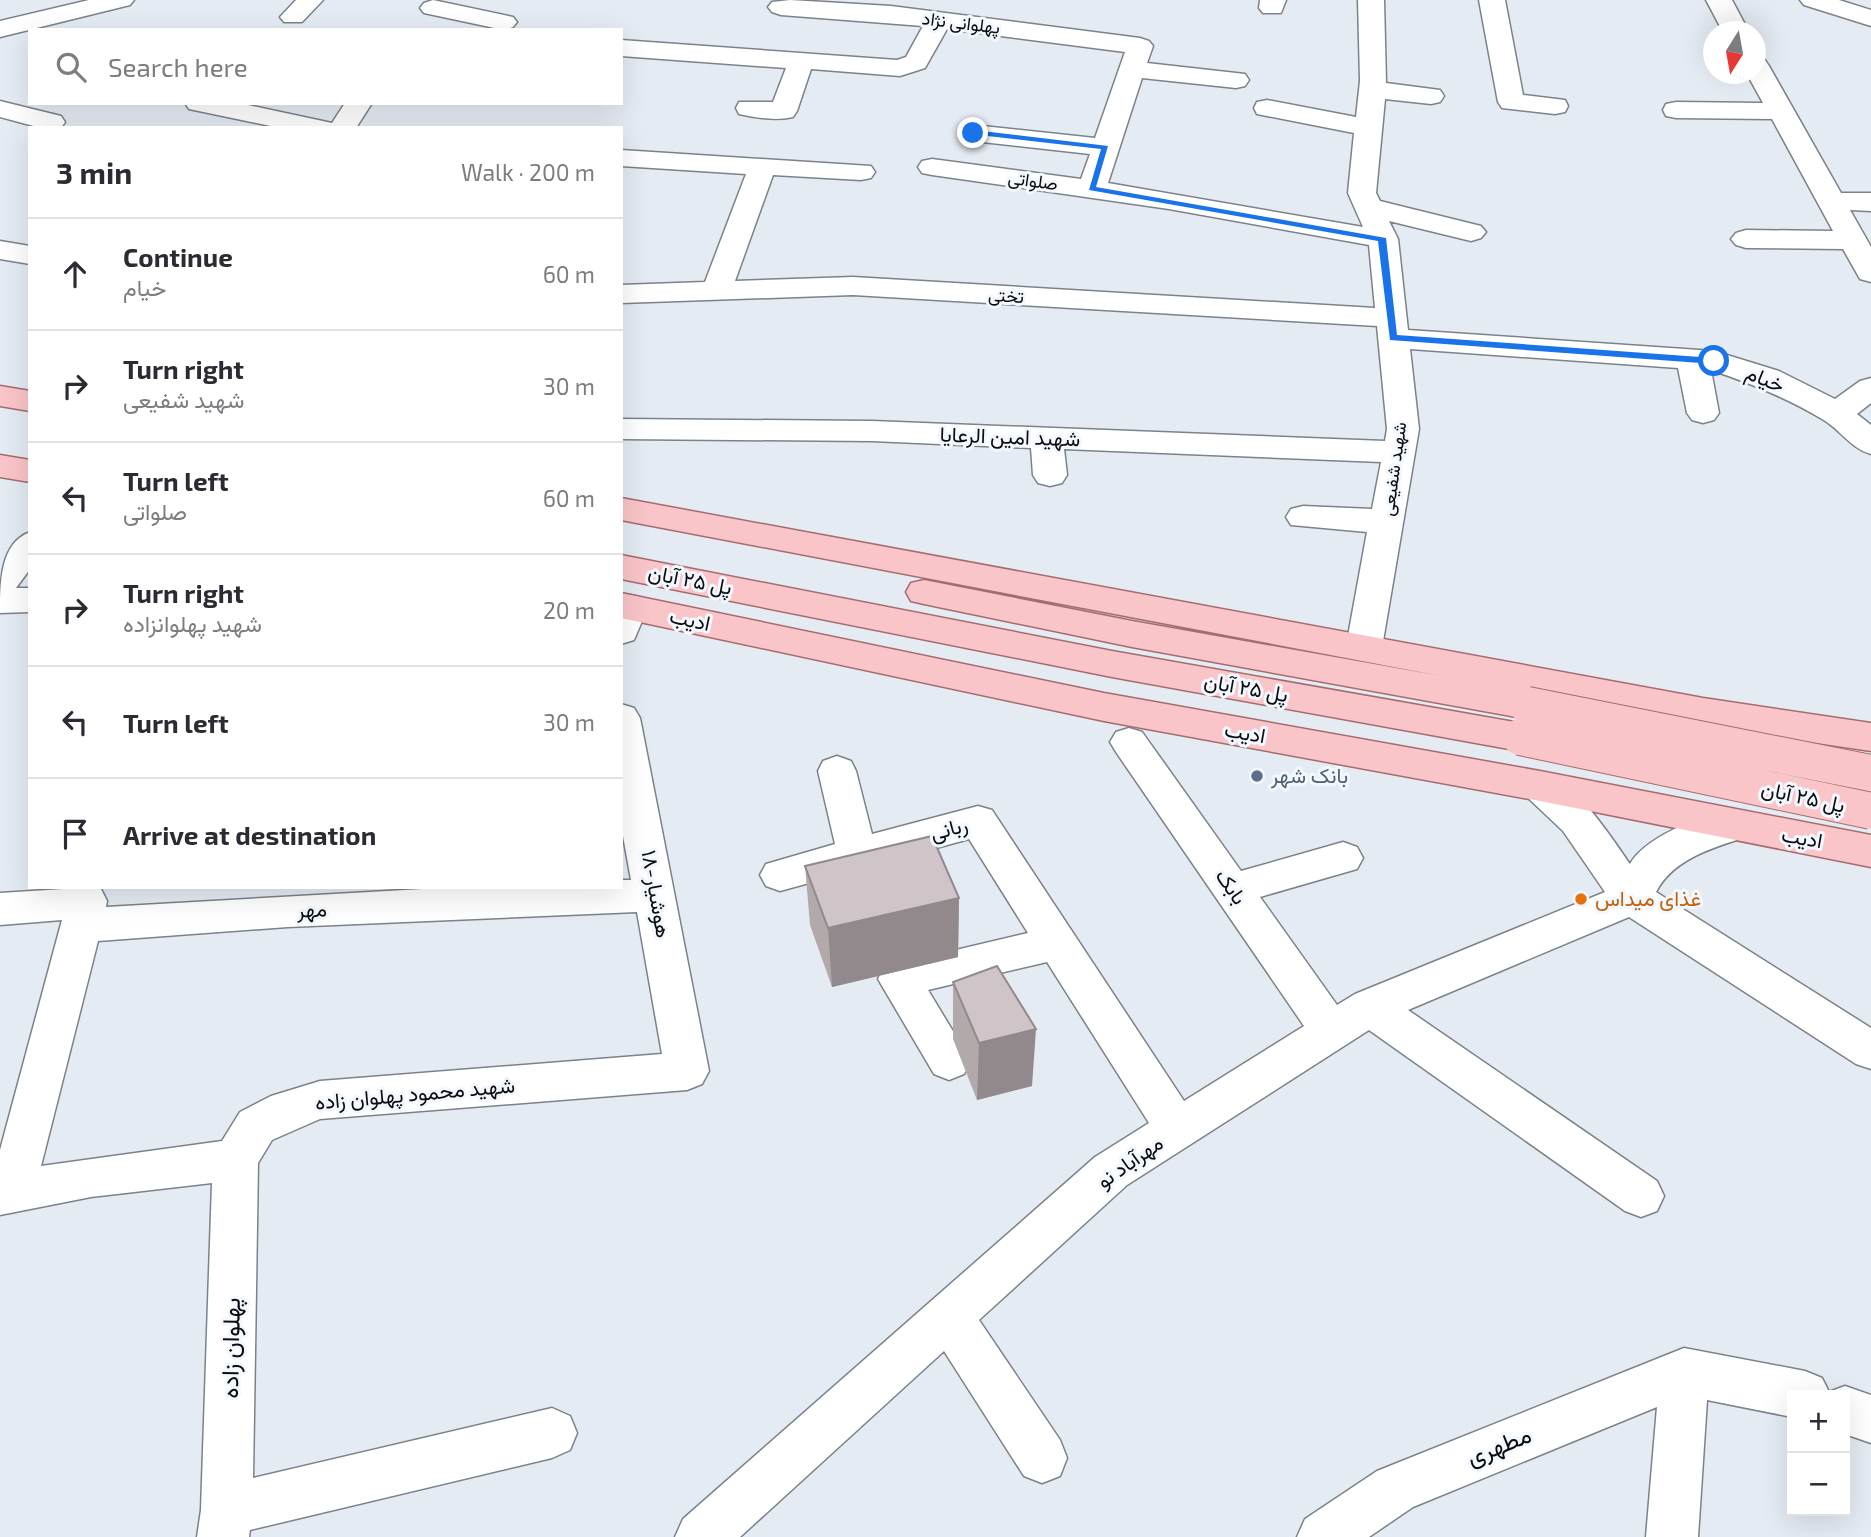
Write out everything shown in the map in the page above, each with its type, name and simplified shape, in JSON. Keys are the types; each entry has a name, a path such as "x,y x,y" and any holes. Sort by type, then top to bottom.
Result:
{"main road":[{"path":"0,396 28,401"},
{"path":"0,466 28,471"},
{"path":"623,509 1703,712 1871,737"},
{"name":"پل ۲۵ آبان","path":"623,532 1132,634 1527,705 1871,773"},
{"name":"پل ۲۵ آبان","path":"623,567 1112,664 1520,737 1871,811"},
{"name":"ادیب","path":"624,614 1871,851"},
{"path":"1703,712 1753,732 1775,750 1792,786 1769,808 1732,826"}],"street":[{"path":"0,29 121,0"},
{"name":"شهید شفیعی","path":"1364,647 1403,429 1382,239 1362,193 1372,90 1371,0"},
{"path":"1492,0 1511,102 1555,106"},
{"path":"1719,0 1730,21"},
{"path":"1813,0 1871,18"},
{"path":"417,28 439,4 504,22"},
{"name":"پهلوانی نژاد","path":"780,7 894,7 939,20 1011,18 1236,80"},
{"path":"1092,189 1132,53 1134,18"},
{"path":"623,48 900,68 916,62 939,20"},
{"path":"749,108 783,111 801,62"},
{"path":"1765,84 1871,273"},
{"path":"1372,90 1431,96"},
{"path":"3,110 28,97"},
{"path":"208,105 312,126"},
{"path":"343,126 358,105"},
{"path":"1266,108 1368,127"},
{"path":"3,110 51,122"},
{"path":"1676,110 1780,111"},
{"path":"973,133 1105,147"},
{"path":"623,158 861,172"},
{"path":"717,290 762,167"},
{"name":"صلواتی","path":"932,167 1092,189 1382,239"},
{"path":"1832,201 1871,202"},
{"path":"1368,207 1471,232"},
{"path":"1746,239 1851,240"},
{"path":"0,250 28,255"},
{"name":"تختی","path":"623,295 853,286 1392,328"},
{"name":"خیام","path":"1392,328 1714,361 1768,378 1837,413 1871,443"},
{"path":"1692,359 1703,413"},
{"path":"1837,413 1871,388"},
{"name":"شهید امین الرعایا","path":"623,429 872,431 1399,452"},
{"path":"1046,438 1050,475"},
{"path":"1303,517 1387,521"},
{"path":"0,584 28,547"},
{"path":"0,601 28,600"},
{"name":"۱۸-هوشیار","path":"623,731 630,752 687,1071"},
{"name":"بابک","path":"1129,742 1332,1032"},
{"path":"838,771 857,854"},
{"path":"1540,786 1577,821 1632,898 1871,1051"},
{"name":"ربانی","path":"780,875 978,821 1178,1129"},
{"path":"1632,898 1651,863 1700,835 1732,826"},
{"path":"1233,889 1343,858"},
{"name":"مهر","path":"81,925 415,897 562,893 656,895"},
{"name":"مهرآباد نو","path":"701,1537 1111,1171 1370,1007 1632,898"},
{"path":"0,909 87,901 6,1192 91,1177 235,1160"},
{"path":"949,1061 899,979 1057,943"},
{"path":"1370,1007 1641,1196"},
{"name":"شهید محمود پهلوان زاده","path":"235,1160 256,1126 287,1110 320,1100 687,1071"},
{"name":"پهلوان زاده","path":"222,1530 235,1160"},
{"path":"949,1316 1042,1458"},
{"path":"1672,1537 1684,1372 1787,1392"},
{"name":"مطهری","path":"1323,1537 1395,1489 1684,1372"},
{"path":"1850,1412 1871,1419"},
{"path":"222,1530 552,1433"}],"building":[{"path":"932,836 959,898 828,928 805,866"},
{"path":"997,966 1036,1029 979,1043 953,982"}],"place":[{"name":"بانک شهر","path":"1257,776"},
{"name":"غذای میداس","path":"1581,899"}],"route":[{"path":"973,133 1105,147 1092,189 1169,200 1382,239 1393,338 1625,352 1714,361"}]}
